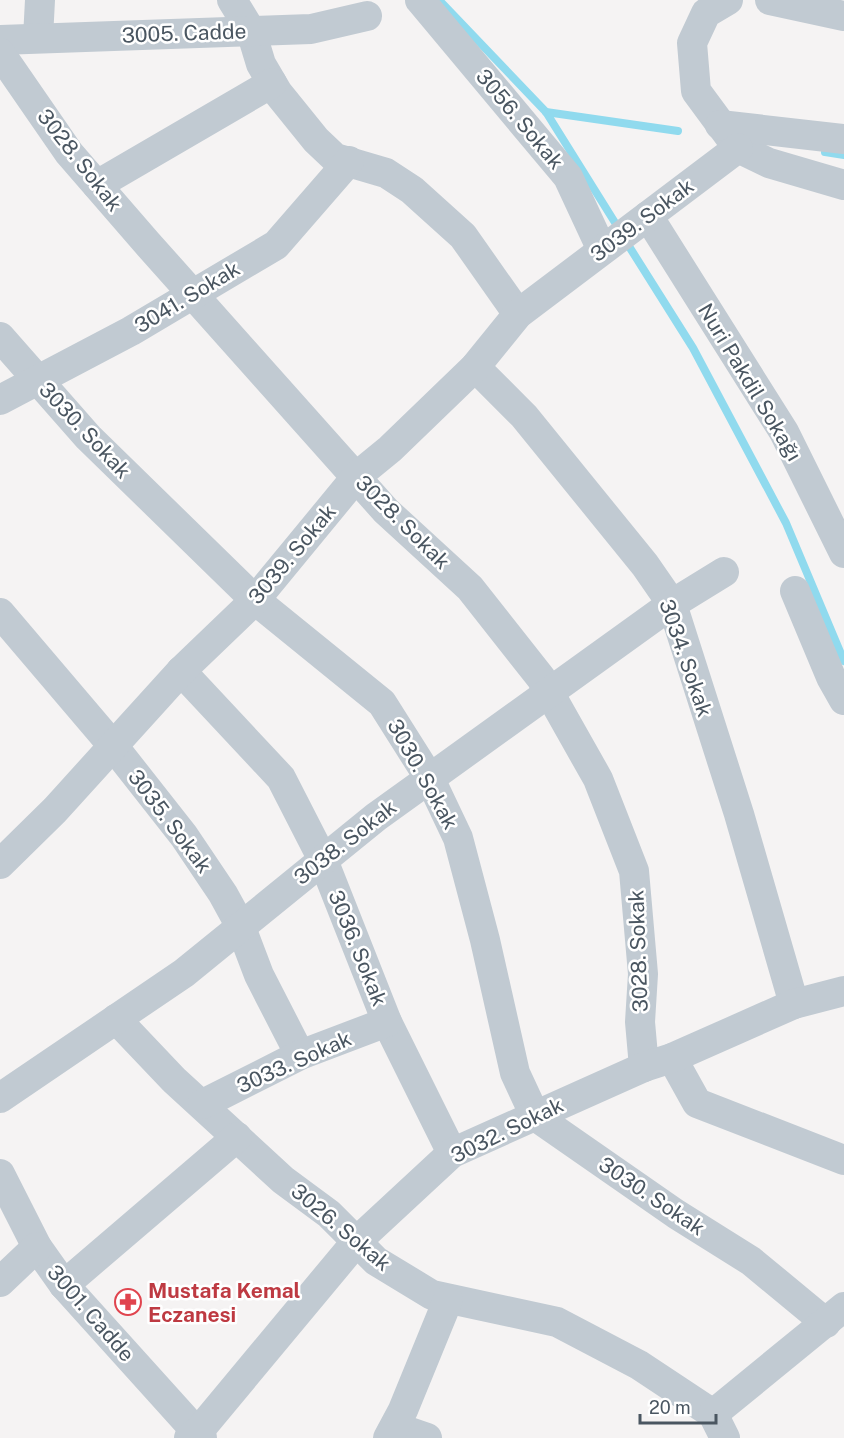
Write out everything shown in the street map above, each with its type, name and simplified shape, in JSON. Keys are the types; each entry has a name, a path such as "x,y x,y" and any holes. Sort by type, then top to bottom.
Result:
{"street":[{"path":"38,38 40,0"},
{"path":"232,0 251,32 261,64 272,83 316,140 335,158 386,173 412,190 463,236 518,314"},
{"name":"3056. Sokak","path":"420,0 568,177 624,234"},
{"path":"728,0 706,13 692,43 696,91 729,136 769,163 843,187"},
{"path":"770,0 844,16"},
{"name":"3005. Cadde","path":"0,40 311,29 367,16"},
{"name":"3028. Sokak","path":"4,70 97,185 386,511 470,588 541,678 598,779 634,871 643,974 640,1022 658,1062 697,1103 844,1160"},
{"path":"97,185 272,83"},
{"path":"729,136 844,140"},
{"name":"3039. Sokak","path":"0,864 114,747 181,671 255,600 357,476 390,449 475,368 518,314 624,234 729,136"},
{"name":"3041. Sokak","path":"0,400 131,331 192,292 276,245 349,161"},
{"name":"Nuri Pakdil Sokağı","path":"624,234 784,432 844,553"},
{"name":"3030. Sokak","path":"0,337 88,437 255,600 382,703 430,779 458,838 485,940 515,1073 535,1116 676,1214 835,1315"},
{"name":"3034. Sokak","path":"475,368 524,416 645,565 672,604 739,814 794,1004"},
{"name":"3038. Sokak","path":"0,1098 184,973 240,925 376,817 672,604 724,572"},
{"path":"795,591 831,677 844,700"},
{"name":"3035. Sokak","path":"0,613 114,747 184,836 223,894 240,925 259,975 300,1055"},
{"name":"3036. Sokak","path":"181,671 281,778 322,860 387,1022 452,1153"},
{"name":"3032. Sokak","path":"196,1436 356,1242 398,1200 452,1153 794,1004 844,991"},
{"name":"3026. Sokak","path":"116,1019 174,1080 203,1104 283,1180 329,1214 376,1261 432,1295 557,1322 639,1365 719,1426"},
{"name":"3033. Sokak","path":"203,1104 300,1055 387,1022"},
{"path":"64,1285 237,1137"},
{"name":"3001. Cadde","path":"0,1174 37,1247 64,1285 196,1436"},
{"path":"0,1282 37,1247"},
{"path":"427,1438 391,1433 448,1300"},
{"path":"719,1426 835,1315"}],"waterway":[{"path":"439,0 546,112 619,229"},
{"path":"546,112 678,131"},
{"path":"825,152 844,155"},
{"path":"625,240 693,348 786,523 844,661"}],"place":[{"name":"Mustafa Kemal Eczanesi","path":"128,1302"}]}
